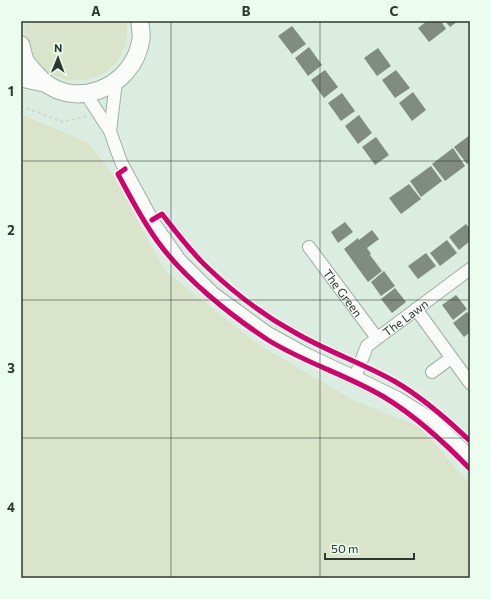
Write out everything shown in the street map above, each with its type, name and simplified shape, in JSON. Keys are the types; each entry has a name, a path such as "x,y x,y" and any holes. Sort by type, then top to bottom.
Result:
{"main road":[{"path":"21,78 44,83 62,92 86,94 109,87 125,74 138,54 141,38 140,21"},
{"path":"21,45 25,61 44,83"}],"street":[{"path":"110,132 116,82"},
{"path":"86,94 110,132 121,162 154,223 180,260 213,293 268,333 308,355 355,376 398,398 432,419 470,456"},
{"name":"The Green","path":"309,247 377,338"},
{"name":"The Lawn","path":"355,376 368,346 470,269"},
{"path":"416,309 470,383"},
{"path":"432,372 451,358"}],"path":[{"path":"21,106 63,122"}],"green space":[{"path":"25,21 127,21 124,48 112,67 95,77 74,80 54,76 37,64 27,46"},
{"path":"21,114 87,142 112,173 165,271 259,345 355,401 420,427 470,484 470,578 21,578"}],"building":[{"path":"427,21 441,21 446,29 429,42 418,28"},
{"path":"445,21 458,21 450,27"},
{"path":"292,26 306,44 292,54 278,36"},
{"path":"309,47 322,65 308,76 295,58"},
{"path":"378,48 391,66 377,76 364,58"},
{"path":"325,70 338,87 324,98 311,80"},
{"path":"396,70 410,88 395,98 382,80"},
{"path":"413,92 426,110 412,121 399,103"},
{"path":"342,93 355,111 341,121 328,103"},
{"path":"359,115 372,133 358,144 345,126"},
{"path":"470,135 470,162 467,164 454,147"},
{"path":"376,137 389,155 375,165 362,147"},
{"path":"453,148 465,166 445,181 432,164"},
{"path":"431,166 442,181 421,197 410,181"},
{"path":"409,184 421,199 401,214 389,198"},
{"path":"345,222 353,232 338,243 331,232"},
{"path":"466,224 470,229 470,241 459,250 449,237"},
{"path":"372,230 379,239 367,248 371,254 365,259 370,255 382,271 368,282 344,249 358,238 359,240"},
{"path":"447,240 457,253 440,266 430,253"},
{"path":"426,253 436,266 418,279 408,266"},
{"path":"384,271 395,286 381,296 371,282"},
{"path":"395,288 406,302 392,313 381,299"},
{"path":"456,295 467,309 453,320 442,305"},
{"path":"467,312 470,315 470,332 464,337 453,323"}],"cycle path":[{"path":"125,169 118,174 152,234 169,256 209,296 268,340 297,356 370,389 384,397 430,430 470,469"},
{"path":"152,220 162,214 201,261 227,285 260,311 306,339 404,387 434,409 470,441"}]}
